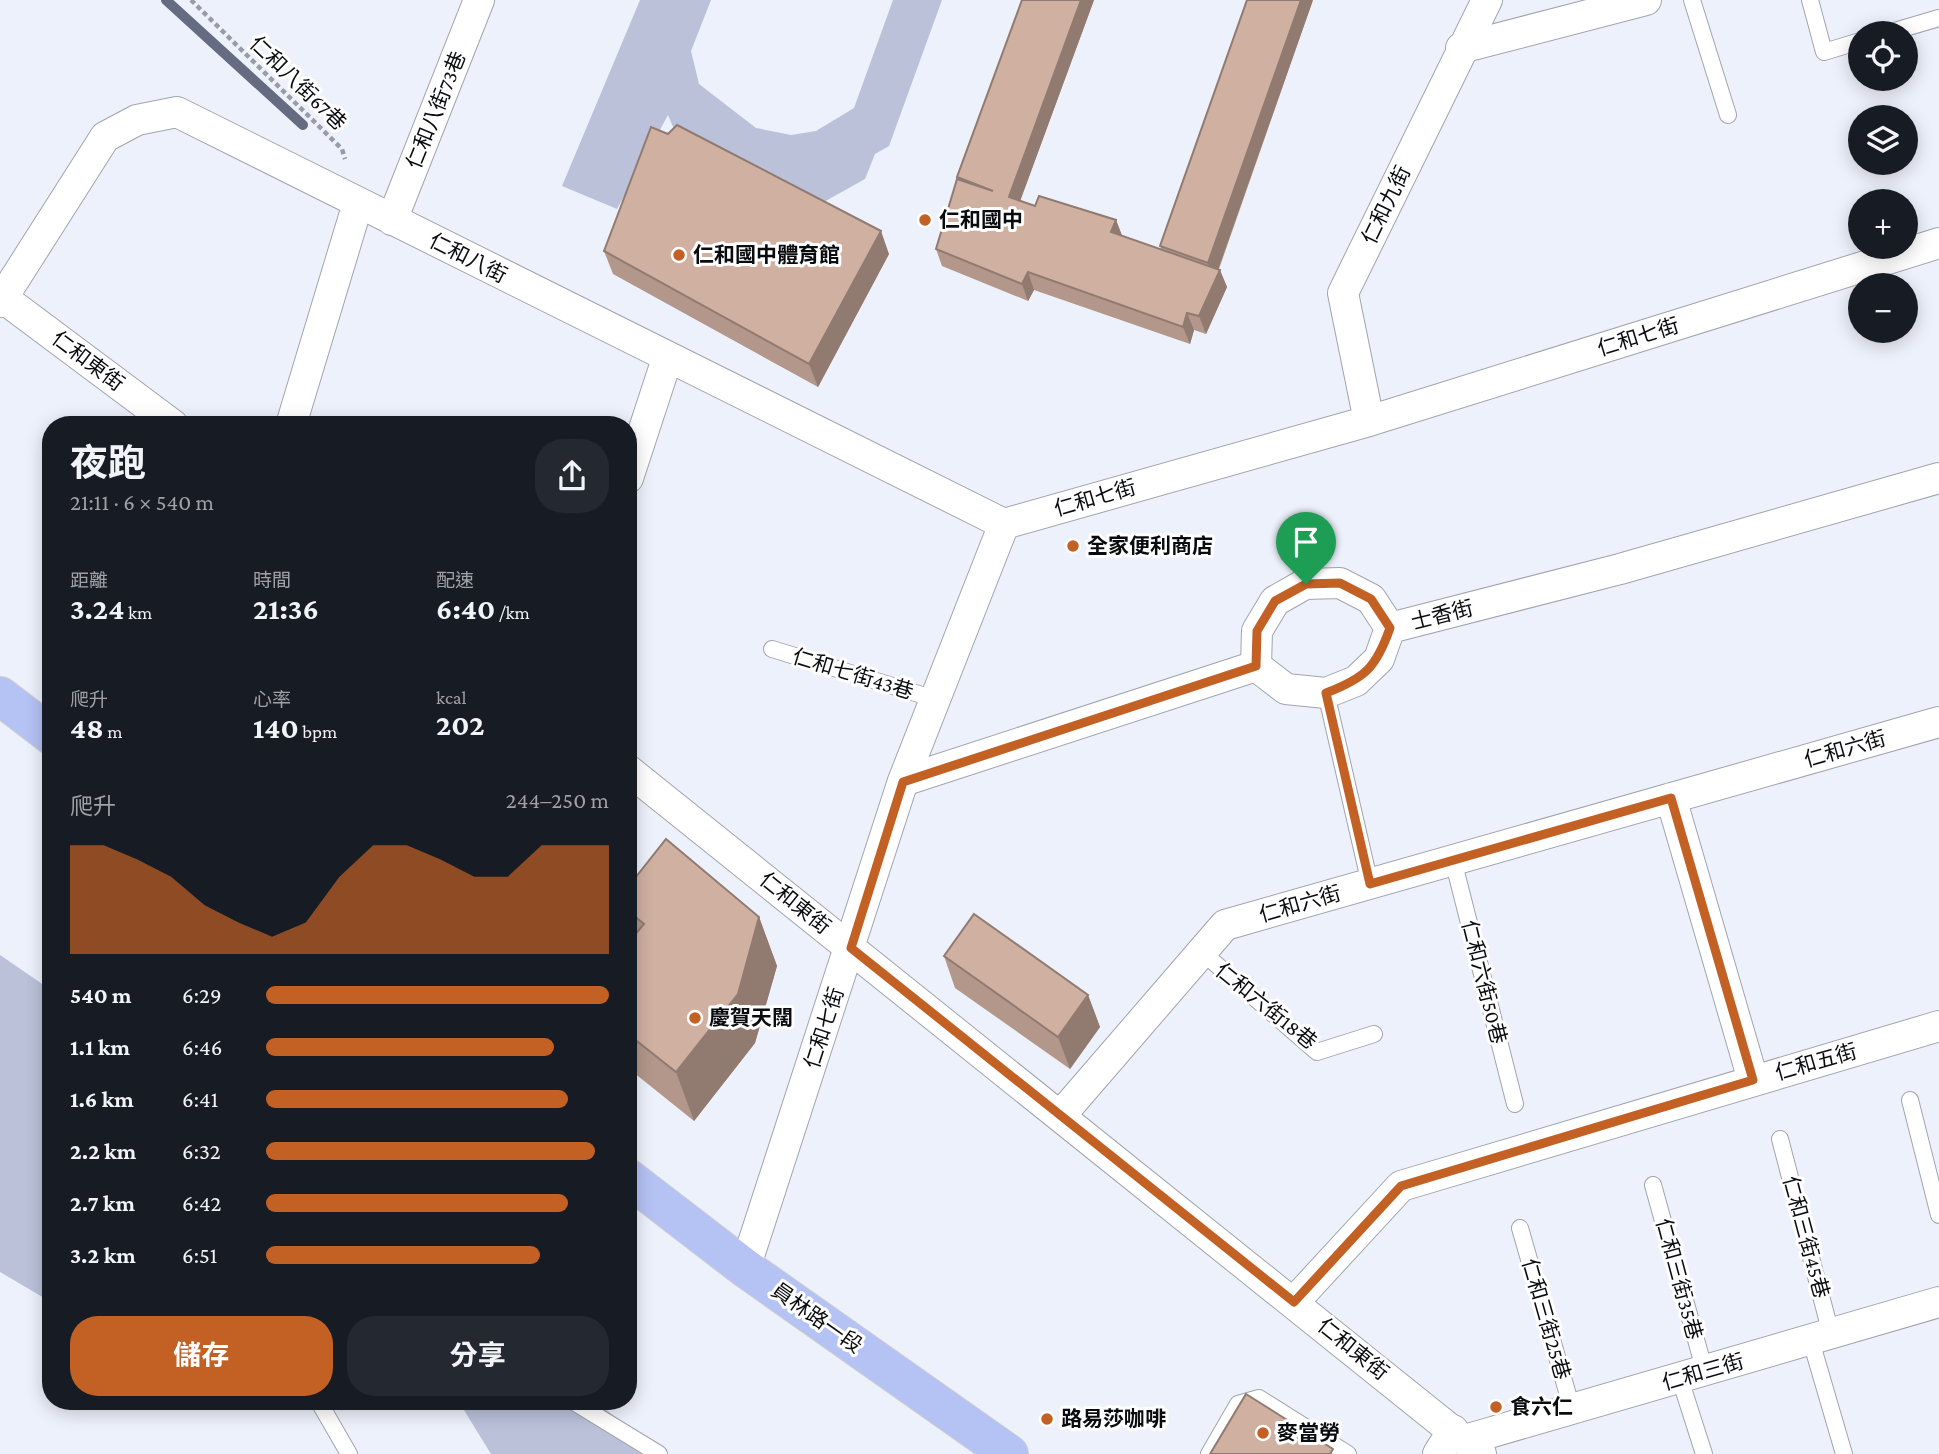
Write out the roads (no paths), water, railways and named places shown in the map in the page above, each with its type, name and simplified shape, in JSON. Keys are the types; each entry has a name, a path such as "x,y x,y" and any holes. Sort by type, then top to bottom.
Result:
{"main road":[{"path":"0,696 42,728"},
{"name":"員林路一段","path":"637,1185 745,1268 1009,1454"}],"street":[{"name":"仁和八街73巷","path":"392,220 479,0"},
{"name":"仁和九街","path":"1369,421 1343,293 1461,48 1487,0"},
{"path":"1461,48 1646,0"},
{"name":"仁和八街","path":"1,300 105,137 137,120 177,112 667,359 1004,524"},
{"path":"294,416 358,203"},
{"name":"仁和七街","path":"745,1268 903,782 1004,524 1369,421 1939,243"},
{"name":"仁和東街","path":"1,300 161,416"},
{"path":"637,451 667,359"},
{"name":"士香街","path":"1256,666 1286,689 1326,693 1356,681 1379,659 1390,628 1620,569 1939,478"},
{"path":"903,782 1256,666 1257,631 1275,601 1306,584 1340,583 1371,599 1390,628"},
{"name":"仁和六街","path":"1061,1115 1225,925 1939,722"},
{"name":"仁和東街","path":"637,777 1294,1302 1459,1445"},
{"path":"1671,798 1753,1080"},
{"name":"仁和五街","path":"1294,1302 1401,1186 1939,1026"},
{"name":"仁和三街","path":"1459,1445 1572,1409 1938,1307"}],"lane":[{"path":"1692,0 1728,116"},
{"path":"1810,0 1824,52 1848,45"},
{"path":"1918,24 1939,18"},
{"name":"仁和七街43巷","path":"772,649 935,699"},
{"path":"1326,693 1370,884"},
{"name":"仁和六街50巷","path":"1453,860 1515,1104"},
{"name":"仁和六街18巷","path":"1202,952 1317,1052 1374,1034"},
{"path":"1910,1100 1939,1215"},
{"name":"仁和三街45巷","path":"1780,1139 1844,1454"},
{"name":"仁和三街35巷","path":"1653,1185 1692,1376 1703,1454"},
{"name":"仁和三街25巷","path":"1520,1228 1572,1409"},
{"path":"1209,1454 1238,1404 1259,1398 1348,1454"},
{"path":"323,1410 349,1454"},
{"path":"587,1410 659,1454"}],"waterway":[{"path":"166,0 303,125"}],"place":[{"name":"仁和國中","path":"925,220"},
{"name":"仁和國中體育館","path":"679,255"},
{"name":"全家便利商店","path":"1073,546"},
{"name":"慶賀天闊","path":"695,1018"},
{"name":"食六仁","path":"1496,1407"},
{"name":"路易莎咖啡","path":"1047,1419"},
{"name":"麥當勞","path":"1263,1433"}]}
